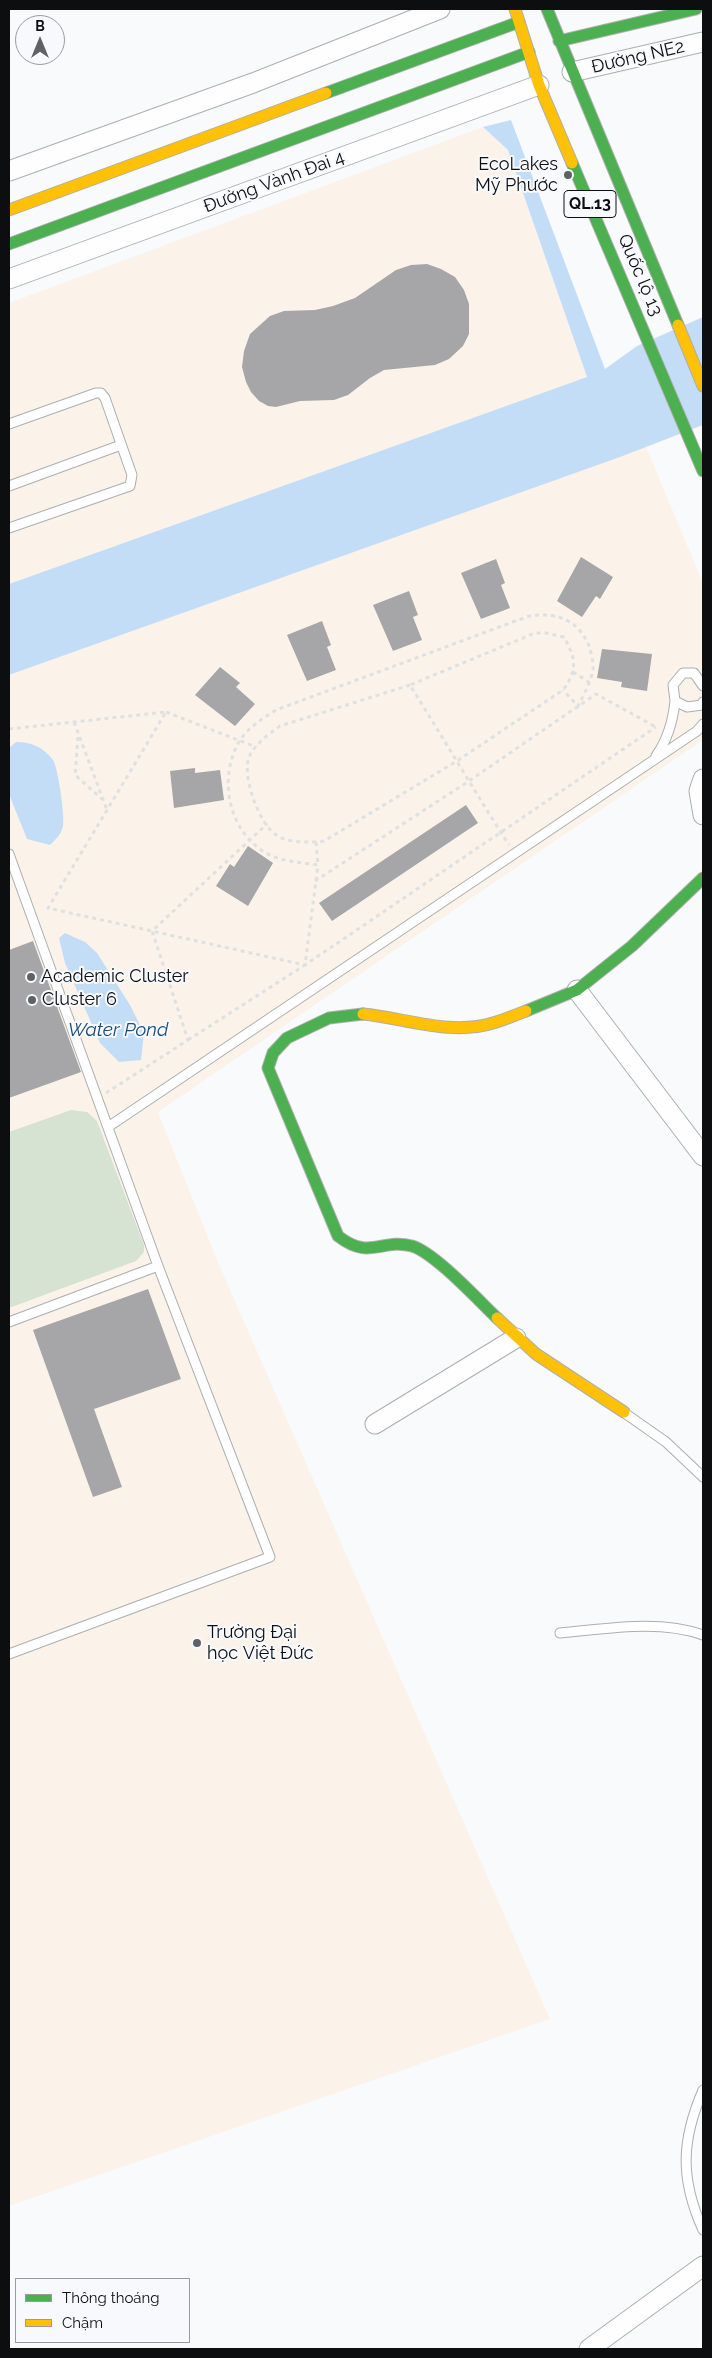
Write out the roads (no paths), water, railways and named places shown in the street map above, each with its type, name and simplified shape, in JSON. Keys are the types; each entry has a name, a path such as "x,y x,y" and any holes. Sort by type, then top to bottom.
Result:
{"main road":[{"name":"Quốc lộ 13","path":"515,9 528,52 543,83 703,471"},
{"name":"Quốc lộ 13","path":"550,9 551,44 568,74 703,386"},
{"path":"9,210 550,9"},
{"name":"Đường NE2","path":"528,52 551,44 696,9"},
{"name":"Đường Vành Đai 4","path":"9,244 528,52"},
{"path":"624,1412 536,1354 516,1338 432,1258 419,1249 405,1244 366,1250 350,1246 338,1236 268,1068 273,1053 287,1038 329,1018 364,1014 437,1026 460,1027 492,1024 577,990 632,946 703,878"}],"street":[{"path":"9,171 252,83 440,9"},
{"name":"Đường NE2","path":"568,74 703,42"},
{"name":"Đường Vành Đai 4","path":"9,279 543,83"},
{"path":"703,779 699,791 703,815"},
{"path":"577,990 703,1156"},
{"path":"375,1424 516,1338"},
{"path":"589,2349 703,2266"}],"lane":[{"path":"9,424 96,393 101,393 105,398 132,475 130,486 9,528"},
{"path":"9,486 121,445"},
{"path":"652,762 664,744 673,719 675,701 673,685 683,674 694,674 703,686"},
{"path":"675,701 687,707 702,705 703,702"},
{"path":"108,1127 652,762 697,731 703,724"},
{"path":"9,854 158,1266 270,1557 9,1654"},
{"path":"9,1322 158,1266"},
{"path":"624,1412 666,1442 703,1477"},
{"path":"560,1633 640,1626 676,1628 703,1634"},
{"path":"703,2090 690,2121 685,2165 690,2199 703,2230"}],"water":[{"path":"511,120 605,369 637,346 703,317 703,425 620,457 9,675 9,584 587,377 508,150 483,127"},
{"path":"16,742 32,744 41,749 49,755 55,764 61,792 63,826 58,837 50,845 27,839 9,794 9,748"},
{"name":"Water Pond","path":"65,933 85,942 97,953 130,1005 144,1033 141,1060 119,1062 100,1043 65,963 59,938"}],"place":[{"name":"EcoLakes Mỹ Phước","path":"568,175"},
{"name":"Academic Cluster","path":"31,977"},
{"name":"Cluster 6","path":"32,1000"},
{"name":"Trường Đại học Việt Đức","path":"197,1643"}]}
